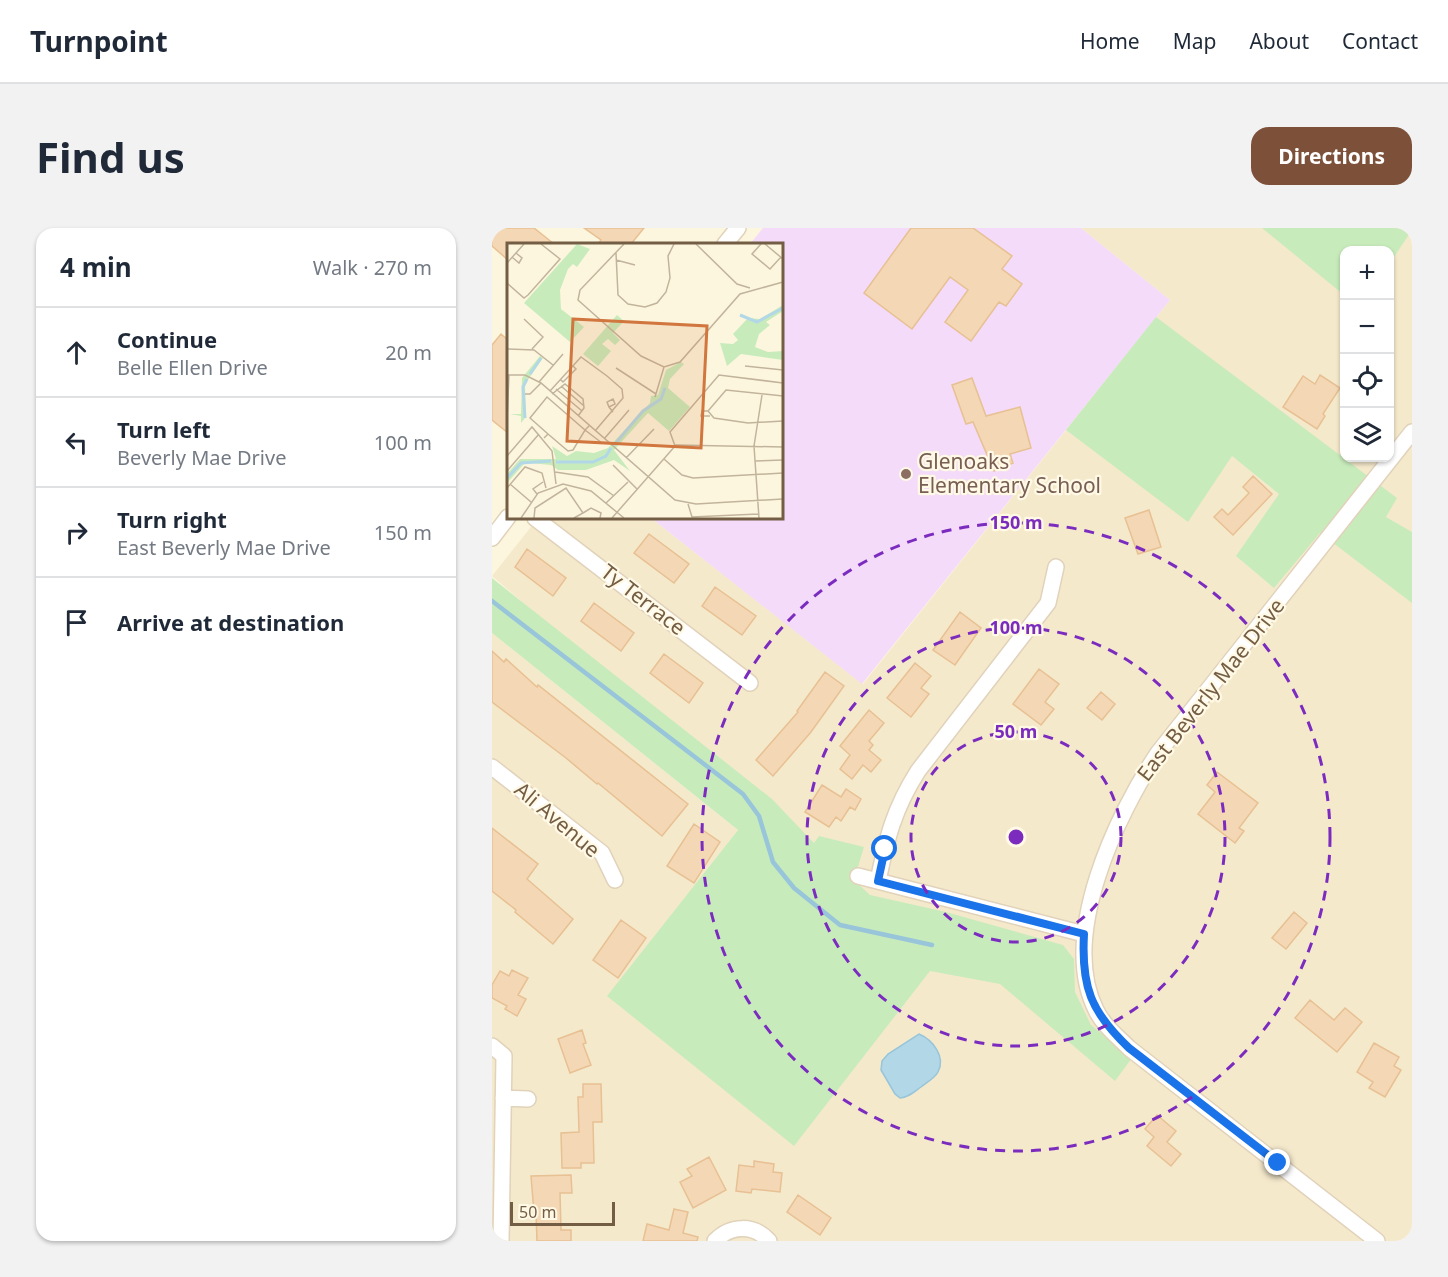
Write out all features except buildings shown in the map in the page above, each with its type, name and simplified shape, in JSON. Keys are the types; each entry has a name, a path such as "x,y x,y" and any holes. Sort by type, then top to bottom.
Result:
{"street":[{"path":"726,243 738,228"},
{"name":"East Beverly Mae Drive","path":"1377,1241 1129,1048 1110,1029 1096,1011 1089,992 1084,973 1084,934 1108,848 1143,774 1412,432"},
{"path":"492,538 507,518"},
{"name":"Ty Terrace","path":"537,519 750,683"},
{"path":"878,881 888,832 906,790 918,771 1048,603 1056,567"},
{"name":"Ali Avenue","path":"492,767 602,853 615,880"},
{"path":"858,876 1084,934"},
{"path":"492,1047 504,1056 501,1241"},
{"path":"503,1098 528,1099"},
{"path":"716,1241 730,1230 745,1228 756,1231 769,1241"}],"shaded area":[{"name":"Glenoaks Elementary School","path":"763,228 1081,228 1170,300 862,684 652,519 783,519 783,243 751,243"},
{"path":"1081,228 1412,228 1412,1241 492,1241 492,633 738,830 608,996 862,893 492,576 537,519 652,519 863,684 1170,300"}],"green space":[{"path":"1262,228 1412,228 1394,257 1394,246 1340,246 1340,292"},
{"path":"1156,317 1340,455 1340,462 1349,462 1397,498 1386,517 1412,532 1412,603 1320,533 1274,588 1236,556 1279,494 1232,456 1188,522 1066,430"},
{"path":"492,578 772,799 814,843 819,836 864,847 854,880 870,895 946,912 1063,945 1074,959 1075,992 1091,1025 1132,1058 1115,1081 1000,984 930,971 794,1146 607,996 738,830 492,633"}],"water":[{"path":"919,1034 929,1040 937,1050 940,1066 937,1074 930,1080 906,1097 900,1098 895,1094 881,1070 882,1061 888,1054"}],"waterway":[{"path":"492,601 743,794 759,816 773,862 794,888 840,925 932,945"}],"place":[{"name":"Glenoaks Elementary School","path":"906,474"}],"route":[{"path":"885,849 878,881 1084,934 1084,973 1089,992 1096,1011 1110,1029 1129,1048 1278,1163"}]}
